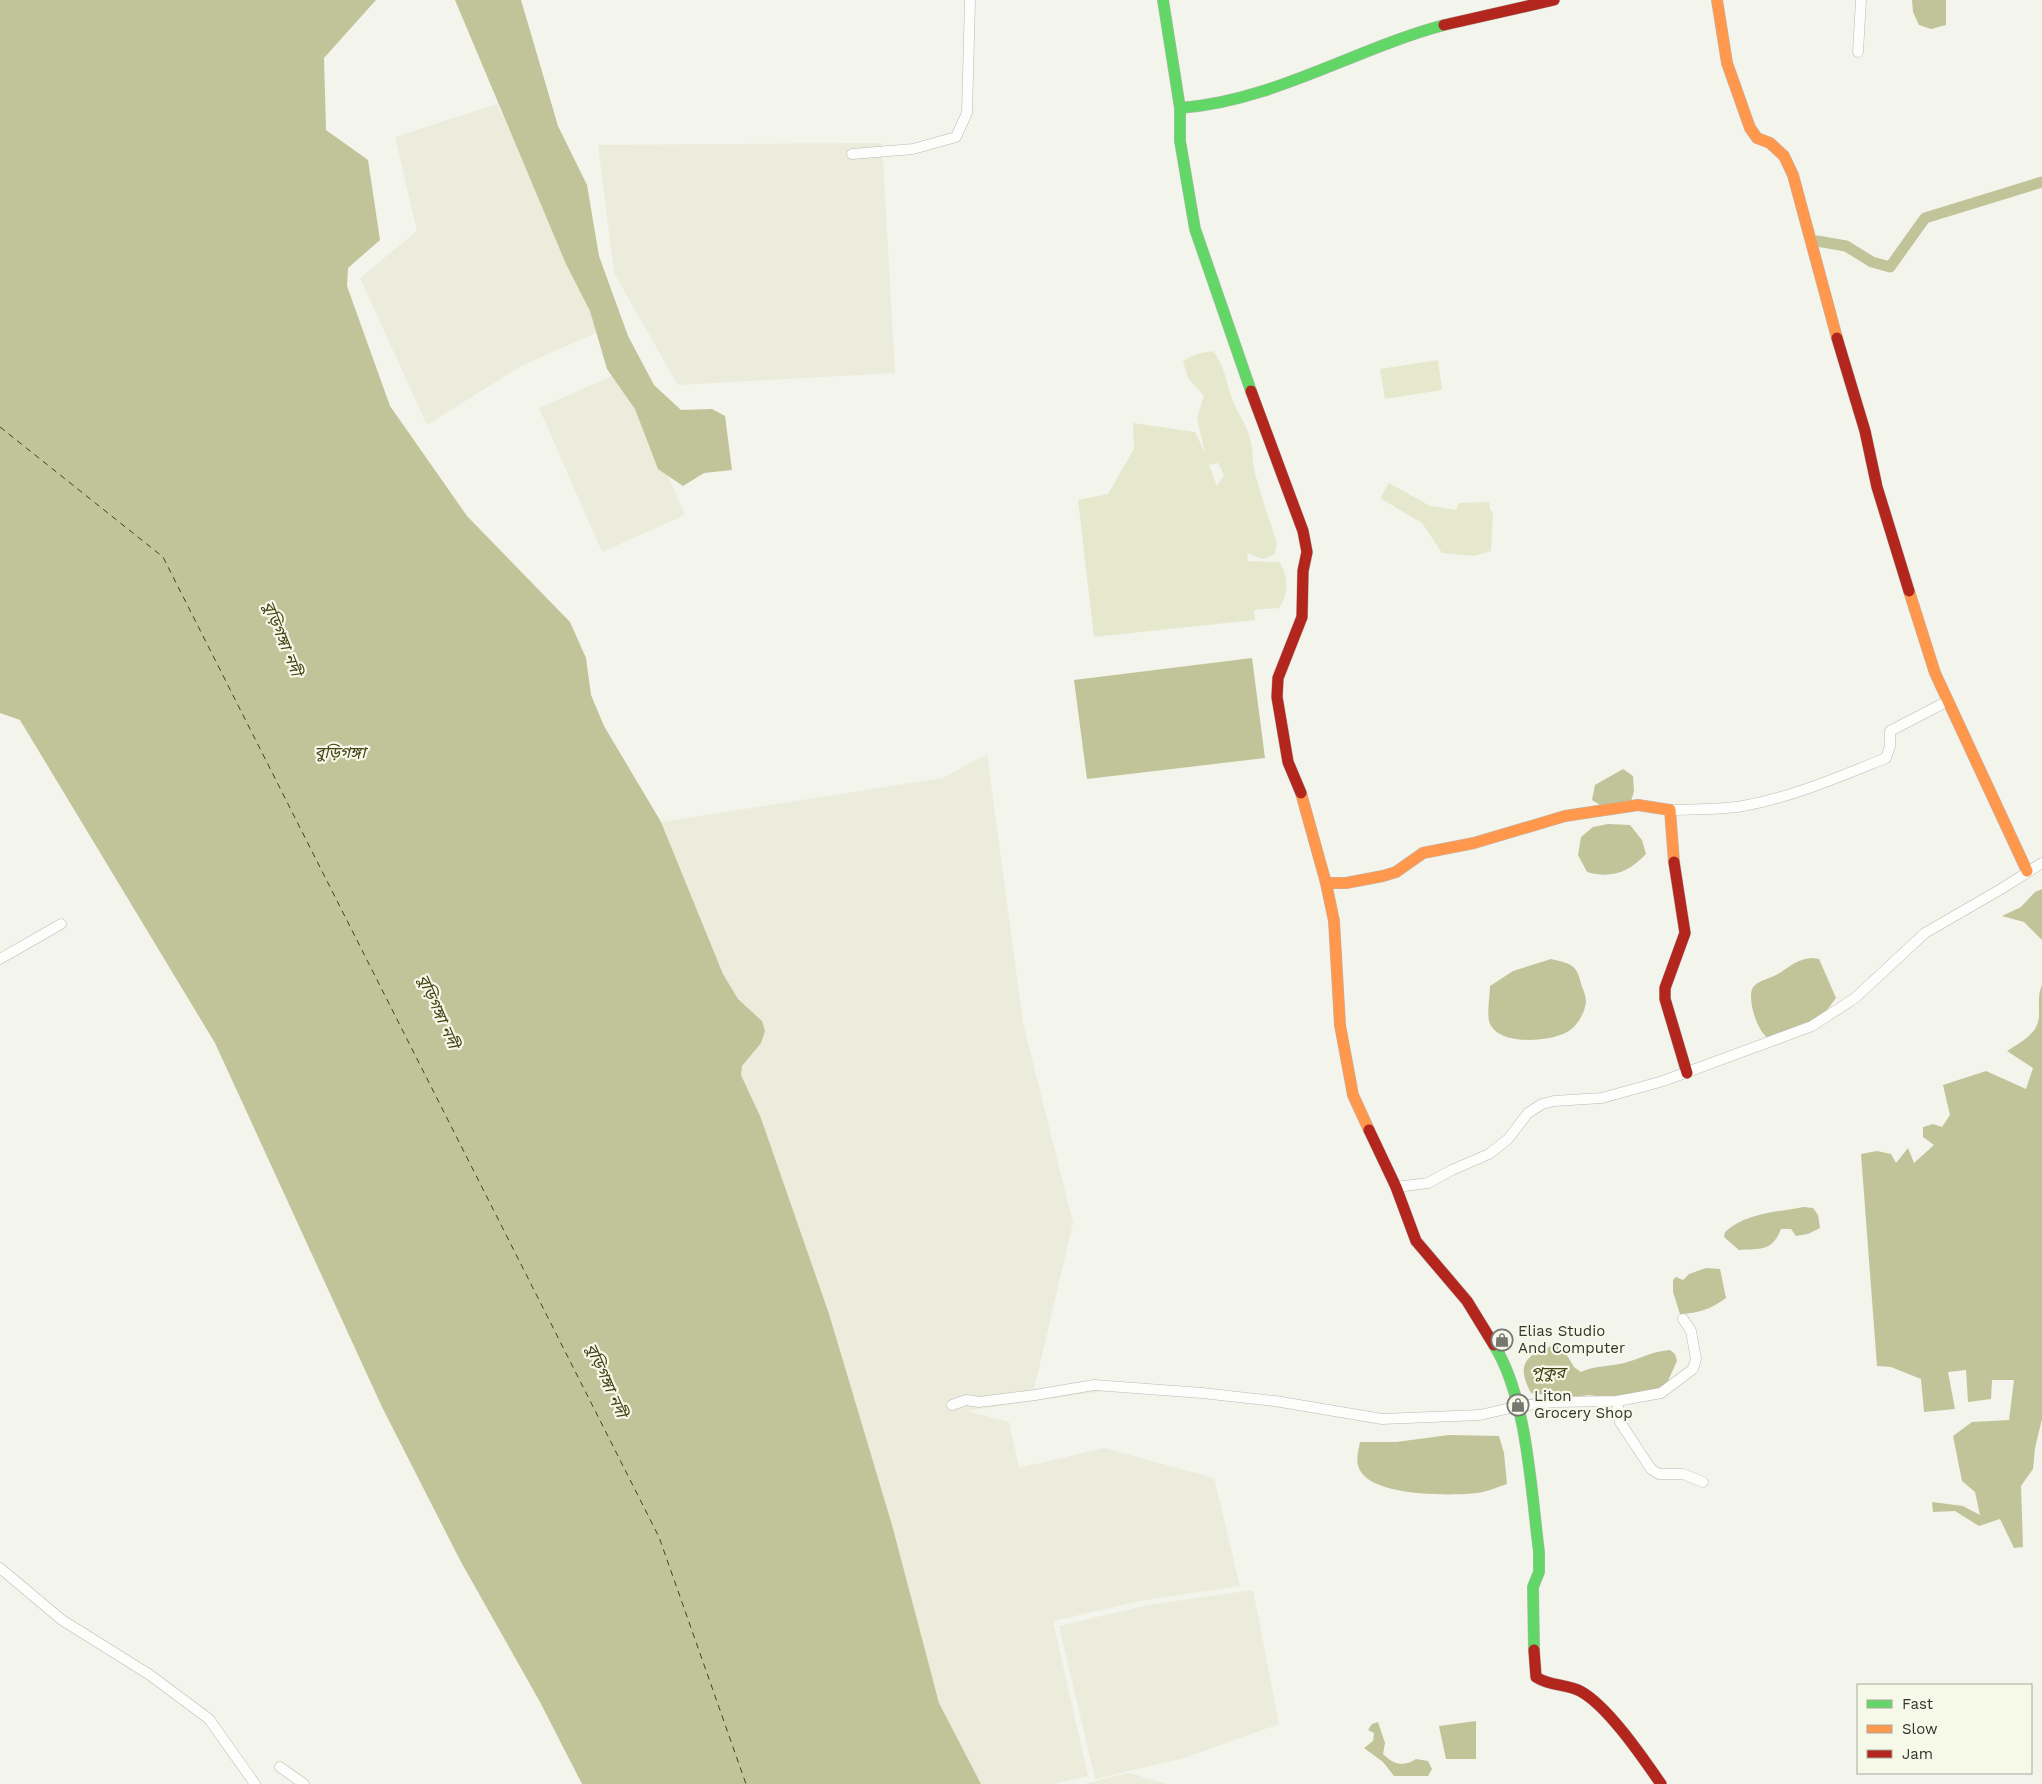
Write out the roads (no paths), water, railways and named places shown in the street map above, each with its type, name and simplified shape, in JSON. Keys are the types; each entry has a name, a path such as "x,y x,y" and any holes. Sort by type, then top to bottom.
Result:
{"street":[{"path":"852,154 913,150 956,137 967,113 970,0"},
{"path":"1163,0 1174,81 1180,108 1180,141 1195,229 1278,469 1303,531 1307,552 1302,570 1302,617 1278,678 1277,697 1288,762 1299,788 1326,883 1337,944 1340,1025 1352,1095 1396,1187 1416,1241 1467,1301 1493,1340 1519,1406 1539,1552 1539,1572 1533,1587 1536,1677 1541,1682 1572,1688 1585,1694 1629,1743 1662,1784"},
{"path":"1180,108 1204,107 1256,96 1384,43 1416,33 1554,0"},
{"path":"1717,0 1727,63 1750,128 1757,138 1770,143 1784,156 1793,175 1827,306 1866,431 1877,487 1935,673 2027,871"},
{"path":"1858,52 1862,0"},
{"path":"1326,883 1346,883 1383,876 1396,872 1423,852 1474,843 1565,816 1604,809 1622,809 1638,805 1670,810 1742,806 1778,798 1830,782 1886,758 1890,746 1890,731 1948,700"},
{"path":"1670,810 1674,863 1685,933 1665,988 1665,999 1687,1073"},
{"path":"1396,1187 1428,1183 1489,1154 1508,1139 1528,1113 1542,1104 1554,1101 1602,1098 1687,1073 1812,1026 1856,998 1926,933 2001,889 2042,862"},
{"path":"0,959 61,924"},
{"path":"952,1405 966,1400 979,1402 1094,1385 1257,1399 1382,1420 1480,1415 1519,1406 1554,1402 1617,1401 1661,1393 1693,1369 1696,1359 1691,1331 1683,1319"},
{"path":"1617,1401 1620,1422 1651,1469 1659,1474 1683,1474 1703,1482"},
{"path":"0,1568 62,1620 150,1675 209,1719 255,1784"},
{"path":"280,1766 304,1784"}],"water":[{"name":"বুড়িগঙ্গা","path":"0,0 376,0 324,58 326,130 368,160 380,240 348,268 347,286 390,406 467,516 570,622 586,658 591,695 604,726 661,822 723,974 738,999 762,1021 765,1031 761,1043 742,1066 741,1075 761,1118 829,1314 892,1525 939,1703 981,1784 582,1784 540,1702 461,1562 382,1407 215,1043 20,720 0,713"},
{"path":"455,0 521,0 558,126 587,185 599,256 628,336 654,385 681,410 712,409 725,416 732,470 704,473 683,486 658,469 635,409 607,369 590,311 566,264"},
{"path":"1912,0 1946,0 1946,25 1931,29 1919,25 1913,12"},
{"path":"1252,658 1265,758 1087,779 1074,680"},
{"path":"1623,769 1633,776 1634,791 1630,805 1600,805 1592,800 1595,785"},
{"path":"1608,824 1630,825 1642,840 1646,854 1633,865 1620,872 1604,875 1587,872 1578,855 1581,837 1593,827"},
{"path":"2042,889 2042,940 2024,922 2002,916 2021,907 2035,892"},
{"path":"1812,958 1819,959 1836,998 1821,1017 1811,1025 1780,1038 1769,1038 1761,1030 1754,1014 1751,998 1754,986 1799,961"},
{"path":"1551,959 1569,964 1578,974 1586,1002 1583,1014 1578,1022 1569,1031 1550,1038 1525,1040 1502,1035 1494,1029 1488,1017 1490,986 1513,971"},
{"path":"2042,985 2042,1419 2035,1448 2033,1469 2021,1486 2023,1547 2014,1548 2000,1519 1979,1526 1955,1511 1933,1512 1932,1502 1963,1506 1980,1515 1975,1492 1962,1481 1953,1436 1972,1422 2009,1420 2014,1380 1992,1380 1991,1399 1968,1402 1966,1370 1948,1372 1955,1409 1924,1412 1921,1379 1891,1367 1877,1366 1861,1154 1877,1151 1891,1154 1896,1163 1908,1148 1914,1163 1934,1145 1923,1137 1923,1127 1933,1124 1942,1127 1950,1115 1943,1085 1986,1071 2026,1089 2033,1068 2007,1051 2029,1036 2037,1026 2039,1020 2039,995"},
{"path":"1804,1207 1813,1208 1818,1215 1820,1228 1808,1234 1796,1236 1791,1229 1781,1229 1774,1242 1770,1245 1760,1249 1739,1250 1724,1237 1725,1232 1733,1226 1752,1217"},
{"path":"1706,1268 1720,1269 1726,1298 1704,1310 1680,1314 1673,1292 1673,1280 1676,1277 1683,1280 1689,1274"},
{"name":"পুকুর","path":"1551,1346 1562,1347 1574,1367 1581,1372 1592,1368 1624,1363 1652,1353 1670,1350 1675,1354 1677,1361 1666,1385 1649,1392 1608,1398 1589,1395 1567,1398 1531,1393 1524,1376 1525,1364 1534,1354"},
{"path":"1449,1435 1499,1436 1504,1453 1507,1484 1488,1491 1465,1494 1410,1492 1392,1489 1376,1483 1364,1476 1358,1465 1357,1456 1360,1442 1396,1442"},
{"path":"1476,1721 1476,1759 1446,1759 1439,1726"},
{"path":"1378,1722 1385,1743 1383,1754 1391,1761 1399,1764 1416,1759 1428,1761 1432,1769 1428,1776 1394,1776 1383,1762 1364,1748 1373,1741 1374,1733 1368,1730 1372,1724"}],"waterway":[{"path":"1817,241 1846,246 1872,262 1890,267 1925,218 2042,182"}],"place":[{"name":"Elias Studio And Computer","path":"1502,1340"},
{"name":"Liton Grocery Shop","path":"1518,1405"}],"water label":[{"name":"বুড়িগঙ্গা নদী","path":"283,638"},
{"name":"বুড়িগঙ্গা নদী","path":"439,1011"},
{"name":"বুড়িগঙ্গা নদী","path":"607,1380"}]}
